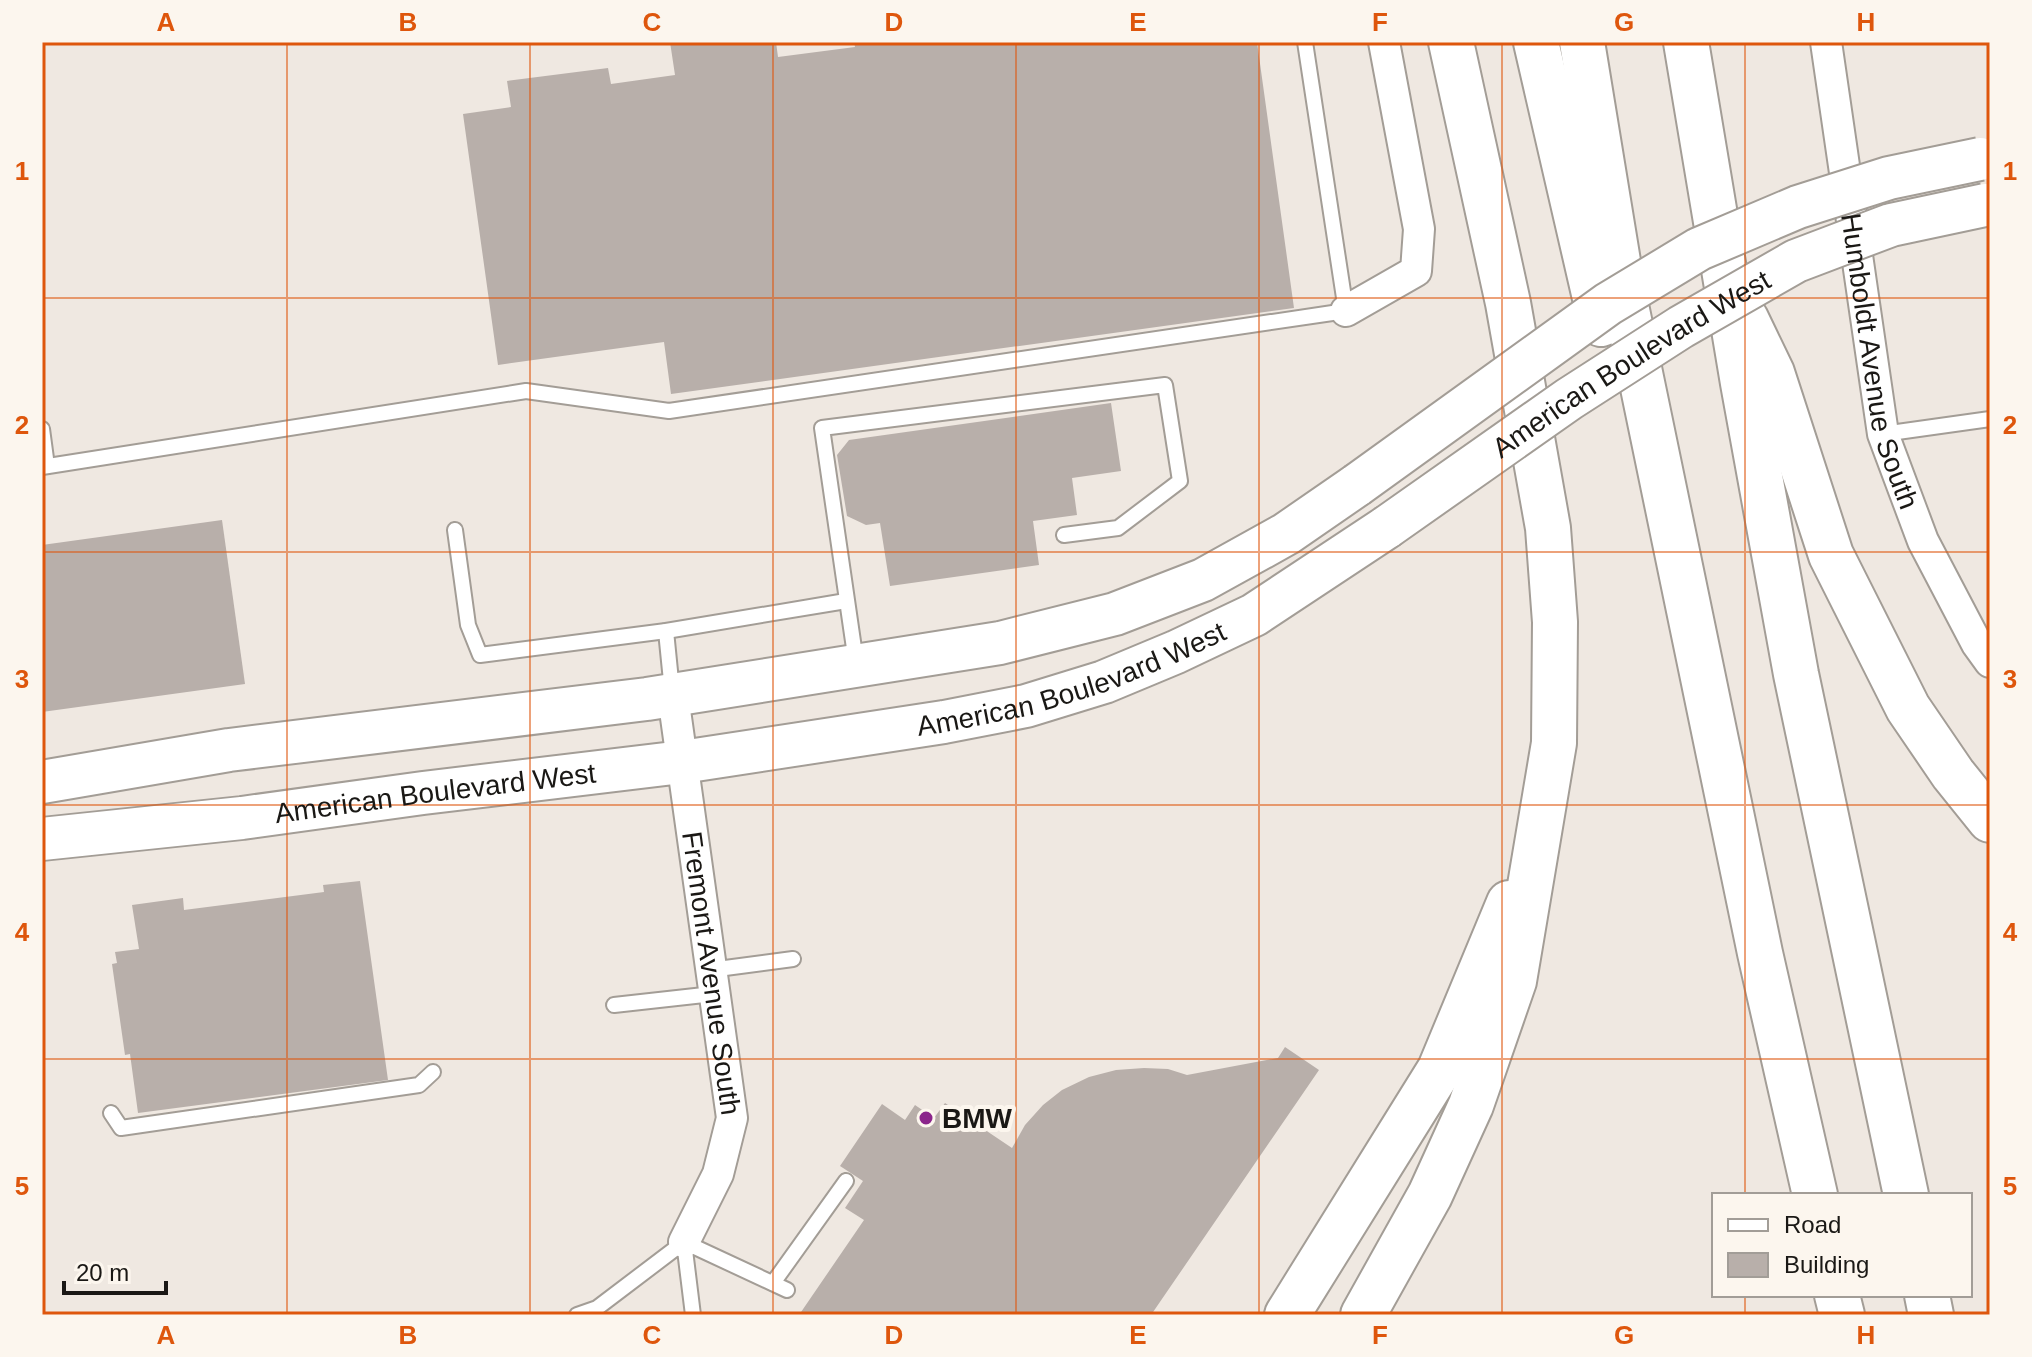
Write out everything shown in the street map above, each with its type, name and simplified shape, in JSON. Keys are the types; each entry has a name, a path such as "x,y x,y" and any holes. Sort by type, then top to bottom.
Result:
{"highway":[{"path":"1363,1315 1430,1195 1459,1131 1514,981 1554,743 1555,622 1548,528 1508,303 1451,42"},
{"path":"1536,42 1604,336 1678,555"},
{"path":"1582,42 1622,286 1760,953 1815,1193"},
{"path":"1686,42 1724,275 1796,674 1906,1193"},
{"path":"1724,275 1772,373 1831,555 1908,708 1953,774 1990,820"},
{"path":"1287,1315 1440,1069 1508,909 1554,743"}],"main road":[{"name":"American Boulevard West","path":"42,782 229,750 673,696 1000,643 1115,614 1203,580 1286,534 1608,304 1699,249 1798,207 1874,183 1985,158"},
{"name":"American Boulevard West","path":"42,839 242,818 682,762 944,722 1026,706 1104,682 1254,615 1387,527 1569,399 1681,327 1796,261 1891,225 1988,204"}],"street":[{"path":"1346,311 1416,271 1419,229 1384,42"},
{"name":"Humboldt Avenue South","path":"1826,42 1883,434 1923,541 1977,644 1990,662"},
{"name":"Fremont Avenue South","path":"673,696 732,1118 718,1174 684,1242"}],"lane":[{"path":"42,429 45,467 526,391 669,411 1346,311 1305,42"},
{"path":"857,666 822,428 1165,385 1180,481 1118,528 1064,535"},
{"path":"1883,434 1990,419"},
{"path":"455,530 468,625 480,655 666,631 846,601"},
{"path":"666,631 673,696"},
{"path":"614,1005 793,959"},
{"path":"111,1113 121,1128 419,1085 433,1072"},
{"path":"773,1283 846,1181"},
{"path":"684,1242 787,1290"},
{"path":"577,1315 597,1308 684,1242"},
{"path":"684,1242 693,1315"}],"building":[{"path":"670,42 776,42 778,57 855,47 854,42 1257,42 1294,308 671,394 664,342 498,365 463,114 511,107 507,81 608,68 611,84 675,75"},
{"path":"1111,403 1121,471 1072,478 1077,515 1033,521 1039,565 890,586 880,523 866,525 847,516 837,455 849,440"},
{"path":"222,520 245,684 42,712 42,545"},
{"path":"360,881 388,1080 138,1113 130,1054 125,1055 112,964 117,963 115,952 139,949 132,905 183,898 184,910 324,892 323,885"},
{"path":"1285,1047 1319,1070 1151,1315 799,1315 864,1220 845,1208 863,1181 840,1166 882,1104 905,1120 915,1105 934,1118 945,1103 1012,1148 1025,1125 1043,1105 1062,1090 1089,1077 1116,1070 1144,1068 1168,1069 1187,1075 1278,1058"}],"place":[{"name":"BMW","path":"926,1118"}]}
